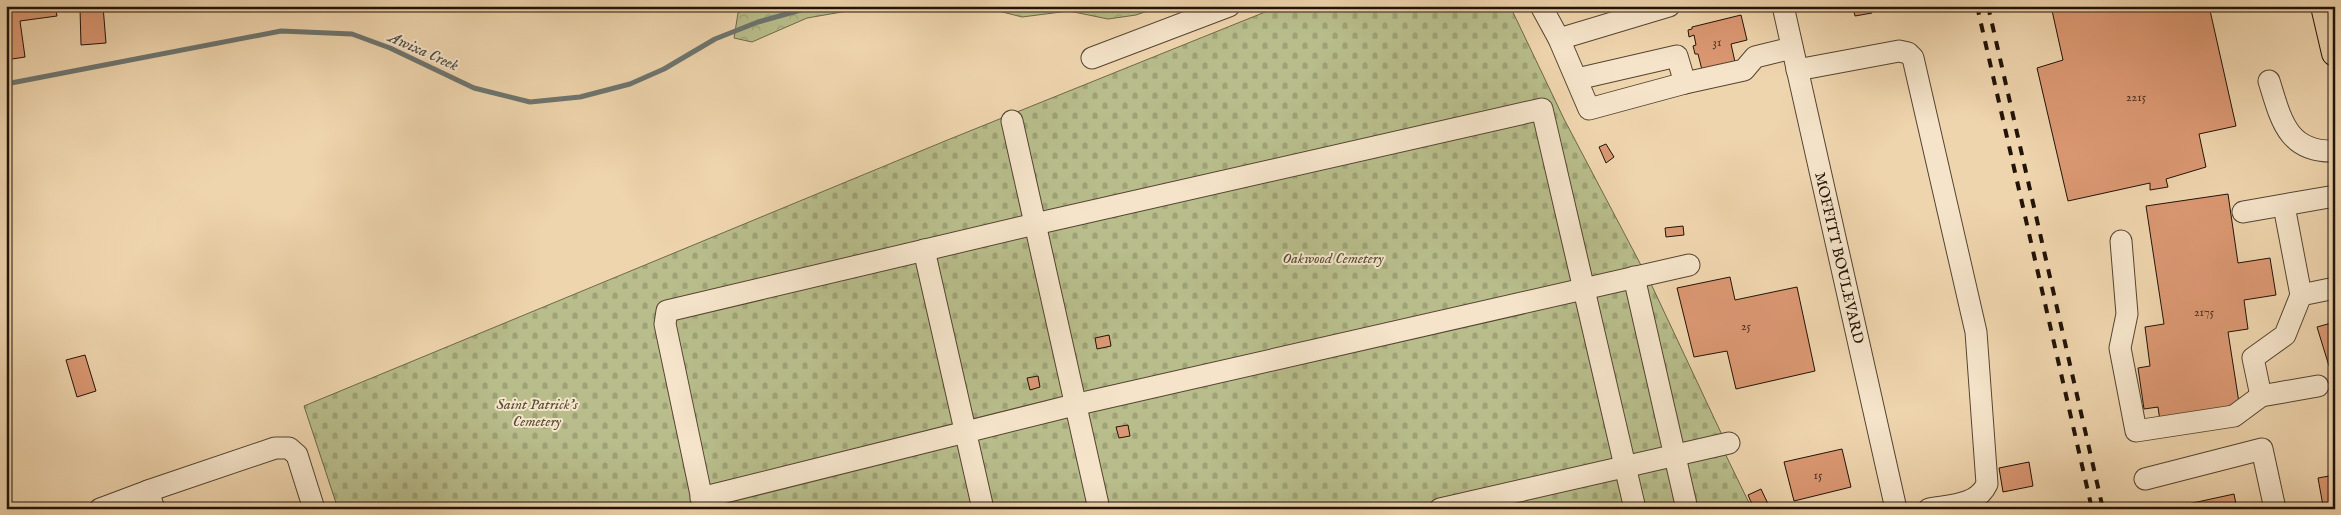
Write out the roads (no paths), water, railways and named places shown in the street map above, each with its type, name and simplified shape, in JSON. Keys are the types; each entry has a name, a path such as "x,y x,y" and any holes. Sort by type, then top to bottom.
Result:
{"main road":[{"path":"2324,6 2335,53"}],"street":[{"path":"1092,58 1228,6"},
{"path":"1542,6 1559,39 1589,109 1684,83 1744,70 1755,57 1792,48"},
{"path":"1559,39 1669,6"},
{"name":"MOFFITT BOULEVARD","path":"1783,6 1892,508"},
{"path":"1797,70 1899,50 1908,53 1913,58 1976,332 1987,484 1983,493 1972,501 1929,509"},
{"path":"1576,79 1677,56 1684,83"},
{"path":"2269,81 2283,125 2303,146 2320,152 2335,151"},
{"path":"1635,509 1585,288 1542,109 1035,224 667,311 665,324 702,503 1074,405 1585,288 1689,265"},
{"path":"1012,121 1074,405 1099,509"},
{"path":"2243,212 2335,196"},
{"path":"2261,396 2253,358 2285,335 2301,295 2284,206"},
{"path":"2121,241 2127,314 2120,348 2136,431 2234,416 2261,396 2318,386"},
{"path":"924,250 983,509"},
{"path":"1634,277 1687,509"},
{"path":"2301,295 2335,288"},
{"path":"1440,509 1729,443"},
{"path":"100,509 151,500 275,448 289,448 297,455 314,509"},
{"path":"2145,479 2262,449 2275,509"}],"waterway":[{"name":"Awixa Creek","path":"6,84 281,31 352,34 390,48 474,88 530,102 580,97 630,84 664,69 715,39 758,22 815,6"}],"railway":[{"path":"1977,6 2092,509"},
{"path":"1988,6 2103,509"}],"park label":[{"name":"Oakwood Cemetery","path":"1333,258"},
{"name":"Saint Patrick's Cemetery","path":"537,412"}]}
